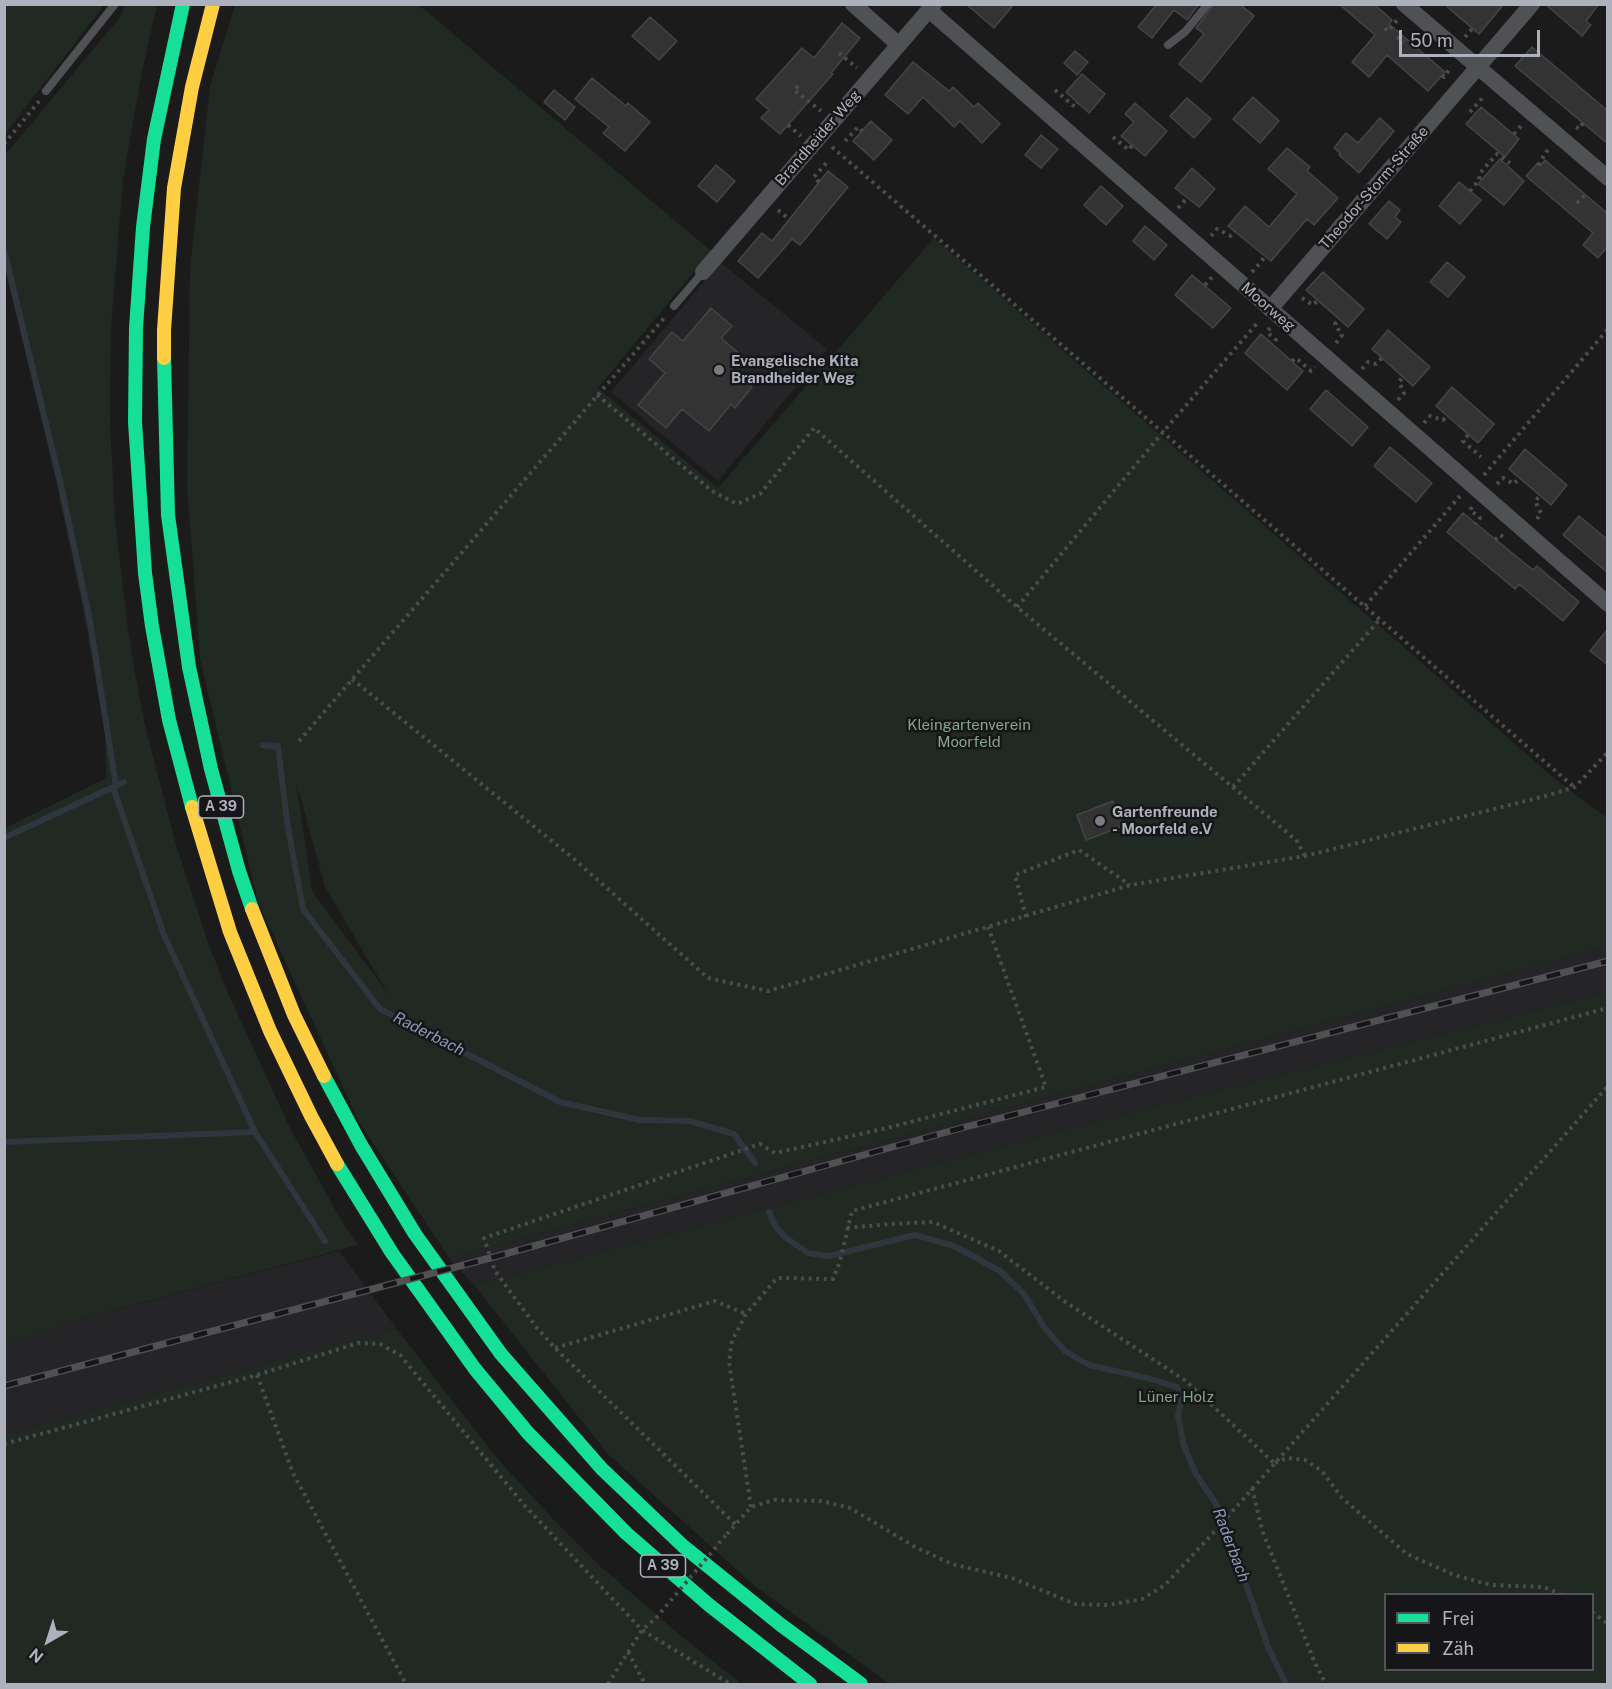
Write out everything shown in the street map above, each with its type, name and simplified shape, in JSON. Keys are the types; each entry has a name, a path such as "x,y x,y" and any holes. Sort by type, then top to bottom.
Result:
{"highway":[{"name":"A 39","path":"183,4 154,139 146,205 136,328 137,471 152,626 170,720 198,831 230,932 270,1031 336,1162 392,1253 475,1369 528,1433 626,1533 709,1605 810,1684"},
{"name":"A 39","path":"213,4 192,87 174,188 164,330 168,515 189,667 214,780 239,871 255,918 294,1015 336,1101 416,1234 501,1354 602,1469 683,1546 772,1618 861,1684"}],"street":[{"path":"853,4 899,45"},
{"path":"1404,4 1608,178"},
{"name":"Theodor-Storm-Straße","path":"1270,309 1532,4"},
{"name":"Brandheider Weg","path":"703,272 932,7"},
{"name":"Moorweg","path":"932,7 1200,248 1608,604"}],"lane":[{"path":"46,91 115,4"},
{"path":"1168,45 1185,32 1208,4"},
{"path":"675,306 703,272"}],"path":[{"path":"1397,37 1404,42"},
{"path":"839,53 870,79"},
{"path":"1470,112 1495,82"},
{"path":"798,86 794,90 833,121"},
{"path":"1055,90 1074,107 1077,103"},
{"path":"4,144 46,91"},
{"path":"845,141 858,127 862,131"},
{"path":"820,136 1575,787"},
{"path":"1113,137 1129,150 1132,145"},
{"path":"1470,191 1479,180 1480,173 1497,154 1510,163"},
{"path":"819,182 814,177 829,160"},
{"path":"1577,201 1586,194"},
{"path":"1200,248 1216,229 1231,237 1235,231"},
{"path":"1283,320 1302,298 1313,305 1318,300"},
{"path":"298,741 675,306"},
{"path":"1017,607 1163,432 1270,309"},
{"path":"1324,356 1342,335 1335,324 1339,320"},
{"path":"1365,606 1476,490 1608,329"},
{"path":"597,395 712,491 737,504 760,494 814,428 1017,607 1296,840 1305,856"},
{"path":"1468,435 1462,441 1481,457"},
{"path":"1476,490 1503,478 1514,484 1519,478"},
{"path":"1525,533 1541,513 1535,501 1540,495"},
{"path":"1233,787 1380,619"},
{"path":"352,680 574,860 708,978 768,991 1131,885 1305,856 1575,787 1608,752"},
{"path":"1026,917 1015,875 1079,850 1131,885"},
{"path":"735,1524 537,1328 495,1271 484,1238 760,1144 775,1153 884,1129 1046,1087 988,927"},
{"path":"751,1507 729,1362 732,1341 746,1314 777,1278 834,1279 852,1210 1608,1008"},
{"path":"608,1684 642,1630 656,1618 735,1524 751,1507 774,1500 822,1501 850,1508 917,1548 952,1564 1012,1578 1075,1604 1107,1605 1142,1599 1165,1585 1215,1531 1608,1086"},
{"path":"847,1228 933,1222 999,1251 1064,1301 1186,1381 1274,1463"},
{"path":"555,1348 715,1301 746,1314"},
{"path":"4,1444 257,1375 358,1343 380,1344 400,1355 525,1506 642,1630 730,1684"},
{"path":"257,1375 293,1473 406,1684"},
{"path":"1274,1463 1287,1458 1305,1460 1322,1471 1342,1498 1407,1554 1454,1575 1491,1585 1544,1587 1558,1593"},
{"path":"1252,1488 1262,1530 1315,1663 1326,1684"},
{"path":"1594,1613 1608,1624"},
{"path":"628,1652 645,1684"}],"shaded area":[{"name":"Evangelische Kita Brandheider Weg","path":"720,262 827,349 718,481 611,392"},
{"path":"1607,947 1607,992 1139,1110 474,1285 449,1258"},
{"path":"339,1251 396,1328 5,1434 5,1343 58,1329 69,1322"}],"green space":[{"path":"124,4 157,5 141,76 123,180 111,327 110,422 115,519 136,679 145,725 174,838 207,940 227,991 290,1128 341,1220 358,1245 69,1322 58,1329 5,1344 5,828 106,778 105,734 85,619 56,481 5,269 5,155 121,16"},
{"path":"4,5 104,5 5,134"},
{"name":"Kleingartenverein Moorfeld","path":"235,5 419,5 711,251 598,388 718,488 934,238 1554,778 1607,818 1607,947 449,1258 359,1122 258,902 200,659 187,485 190,267 210,86","holes":["296,781 325,887 389,995 312,891"]},
{"name":"Lüner Holz","path":"1607,992 1607,1684 890,1684 755,1586 608,1454 474,1285 1139,1110"},
{"path":"396,1328 496,1457 554,1520 600,1566 680,1635 742,1684 5,1684 5,1434"}],"building":[{"path":"966,4 1014,4 994,28"},
{"path":"1157,4 1199,4 1187,20 1174,10 1152,38 1138,27"},
{"path":"1214,4 1240,4 1254,16 1201,82 1179,64 1204,34 1196,28"},
{"path":"1339,4 1374,4 1392,20 1389,24 1445,72 1428,91 1387,55 1369,77 1352,62 1375,35"},
{"path":"1444,4 1504,4 1479,34"},
{"path":"1545,4 1599,4 1586,21 1591,25 1582,36"},
{"path":"650,17 677,41 659,60 632,36"},
{"path":"842,23 860,38 831,73 833,74 780,134 761,118 769,110 756,99 802,48 814,58"},
{"path":"1532,47 1608,111 1608,144 1515,66"},
{"path":"1075,51 1088,62 1077,75 1064,63"},
{"path":"913,62 949,91 953,87 974,107 978,103 1000,124 982,143 960,121 954,127 923,97 908,114 885,95"},
{"path":"1082,74 1105,94 1089,113 1066,92"},
{"path":"592,78 626,106 628,103 650,122 625,151 603,133 609,127 575,99"},
{"path":"554,90 575,107 565,120 544,102"},
{"path":"1253,97 1279,121 1260,143 1233,119"},
{"path":"1187,98 1211,119 1194,138 1170,116"},
{"path":"1135,103 1167,131 1145,156 1121,136 1134,122 1125,114"},
{"path":"1481,107 1519,139 1505,157 1466,124"},
{"path":"1380,118 1394,131 1359,173 1334,148 1346,133 1358,143"},
{"path":"871,121 892,140 874,160 853,141"},
{"path":"1041,135 1058,149 1041,168 1025,155"},
{"path":"1287,148 1310,167 1307,171 1338,198 1314,225 1307,219 1271,261 1228,226 1245,206 1269,227 1297,194 1268,169"},
{"path":"1500,159 1524,181 1504,205 1478,184"},
{"path":"1545,160 1608,214 1608,246 1598,258 1583,245 1593,233 1526,176 1537,164 1540,166"},
{"path":"716,165 735,181 717,202 698,186"},
{"path":"1192,168 1215,189 1199,207 1175,188"},
{"path":"828,171 848,187 800,245 792,239 758,278 738,261 762,233 772,241"},
{"path":"1459,182 1481,200 1460,224 1439,206"},
{"path":"1101,186 1123,206 1106,225 1084,205"},
{"path":"1389,201 1400,210 1395,217 1401,222 1387,239 1369,224"},
{"path":"1145,226 1167,245 1154,260 1133,241"},
{"path":"1447,262 1465,277 1448,297 1430,282"},
{"path":"1323,272 1364,309 1348,327 1306,290"},
{"path":"1192,275 1231,308 1213,328 1175,295"},
{"path":"711,308 732,326 721,338 742,356 731,368 752,387 735,408 731,404 709,431 682,409 666,428 638,405 665,373 649,359 672,332 683,341"},
{"path":"1388,330 1430,367 1413,386 1372,349"},
{"path":"1261,334 1303,371 1287,390 1245,353"},
{"path":"1452,387 1494,424 1478,443 1436,406"},
{"path":"1326,390 1368,427 1352,446 1310,409"},
{"path":"1390,447 1432,483 1416,502 1374,466"},
{"path":"1525,449 1567,485 1551,505 1509,469"},
{"path":"1463,513 1533,570 1537,566 1579,602 1563,621 1519,584 1515,589 1447,532"},
{"path":"1579,516 1608,540 1608,573 1563,535"},
{"path":"1608,629 1608,665 1590,651"},
{"name":"Gartenfreunde - Moorfeld e.V","path":"1113,801 1123,826 1086,840 1077,815"}],"waterway":[{"path":"4,250 60,481 90,621 116,786"},
{"name":"Raderbach","path":"263,745 278,746 287,822 303,909 380,1009 560,1102 640,1120 690,1121 734,1134 755,1163"},
{"name":"Raderbach","path":"4,838 124,782"},
{"path":"4,1142 255,1132 164,935 113,787"},
{"path":"255,1132 325,1241"},
{"name":"Raderbach","path":"769,1212 775,1226 786,1238 808,1253 829,1256 915,1235 954,1246 1000,1271 1024,1294 1044,1327 1065,1351 1089,1365 1177,1387 1182,1397 1178,1416 1184,1446 1196,1474 1218,1507 1269,1649 1286,1684"}],"railway":[{"path":"4,1386 494,1257 954,1130 1608,961"}],"traffic: fast":[{"path":"183,4 154,139 143,227 136,328 135,422 145,573 152,626 169,720 192,807"},
{"path":"164,358 168,515 189,667 211,769 252,909"},
{"path":"324,1076 361,1145 415,1234 501,1354 602,1469 683,1546 781,1625 861,1684"},
{"path":"337,1164 392,1253 475,1369 528,1433 626,1533 709,1605 810,1684"}],"traffic: slow":[{"path":"164,358 174,188 192,87 213,4"},
{"path":"192,807 230,932 270,1031 337,1164"},
{"path":"252,909 294,1015 324,1076"}],"place":[{"name":"Evangelische Kita Brandheider Weg","path":"719,370"},
{"name":"Gartenfreunde - Moorfeld e.V","path":"1100,821"}]}
